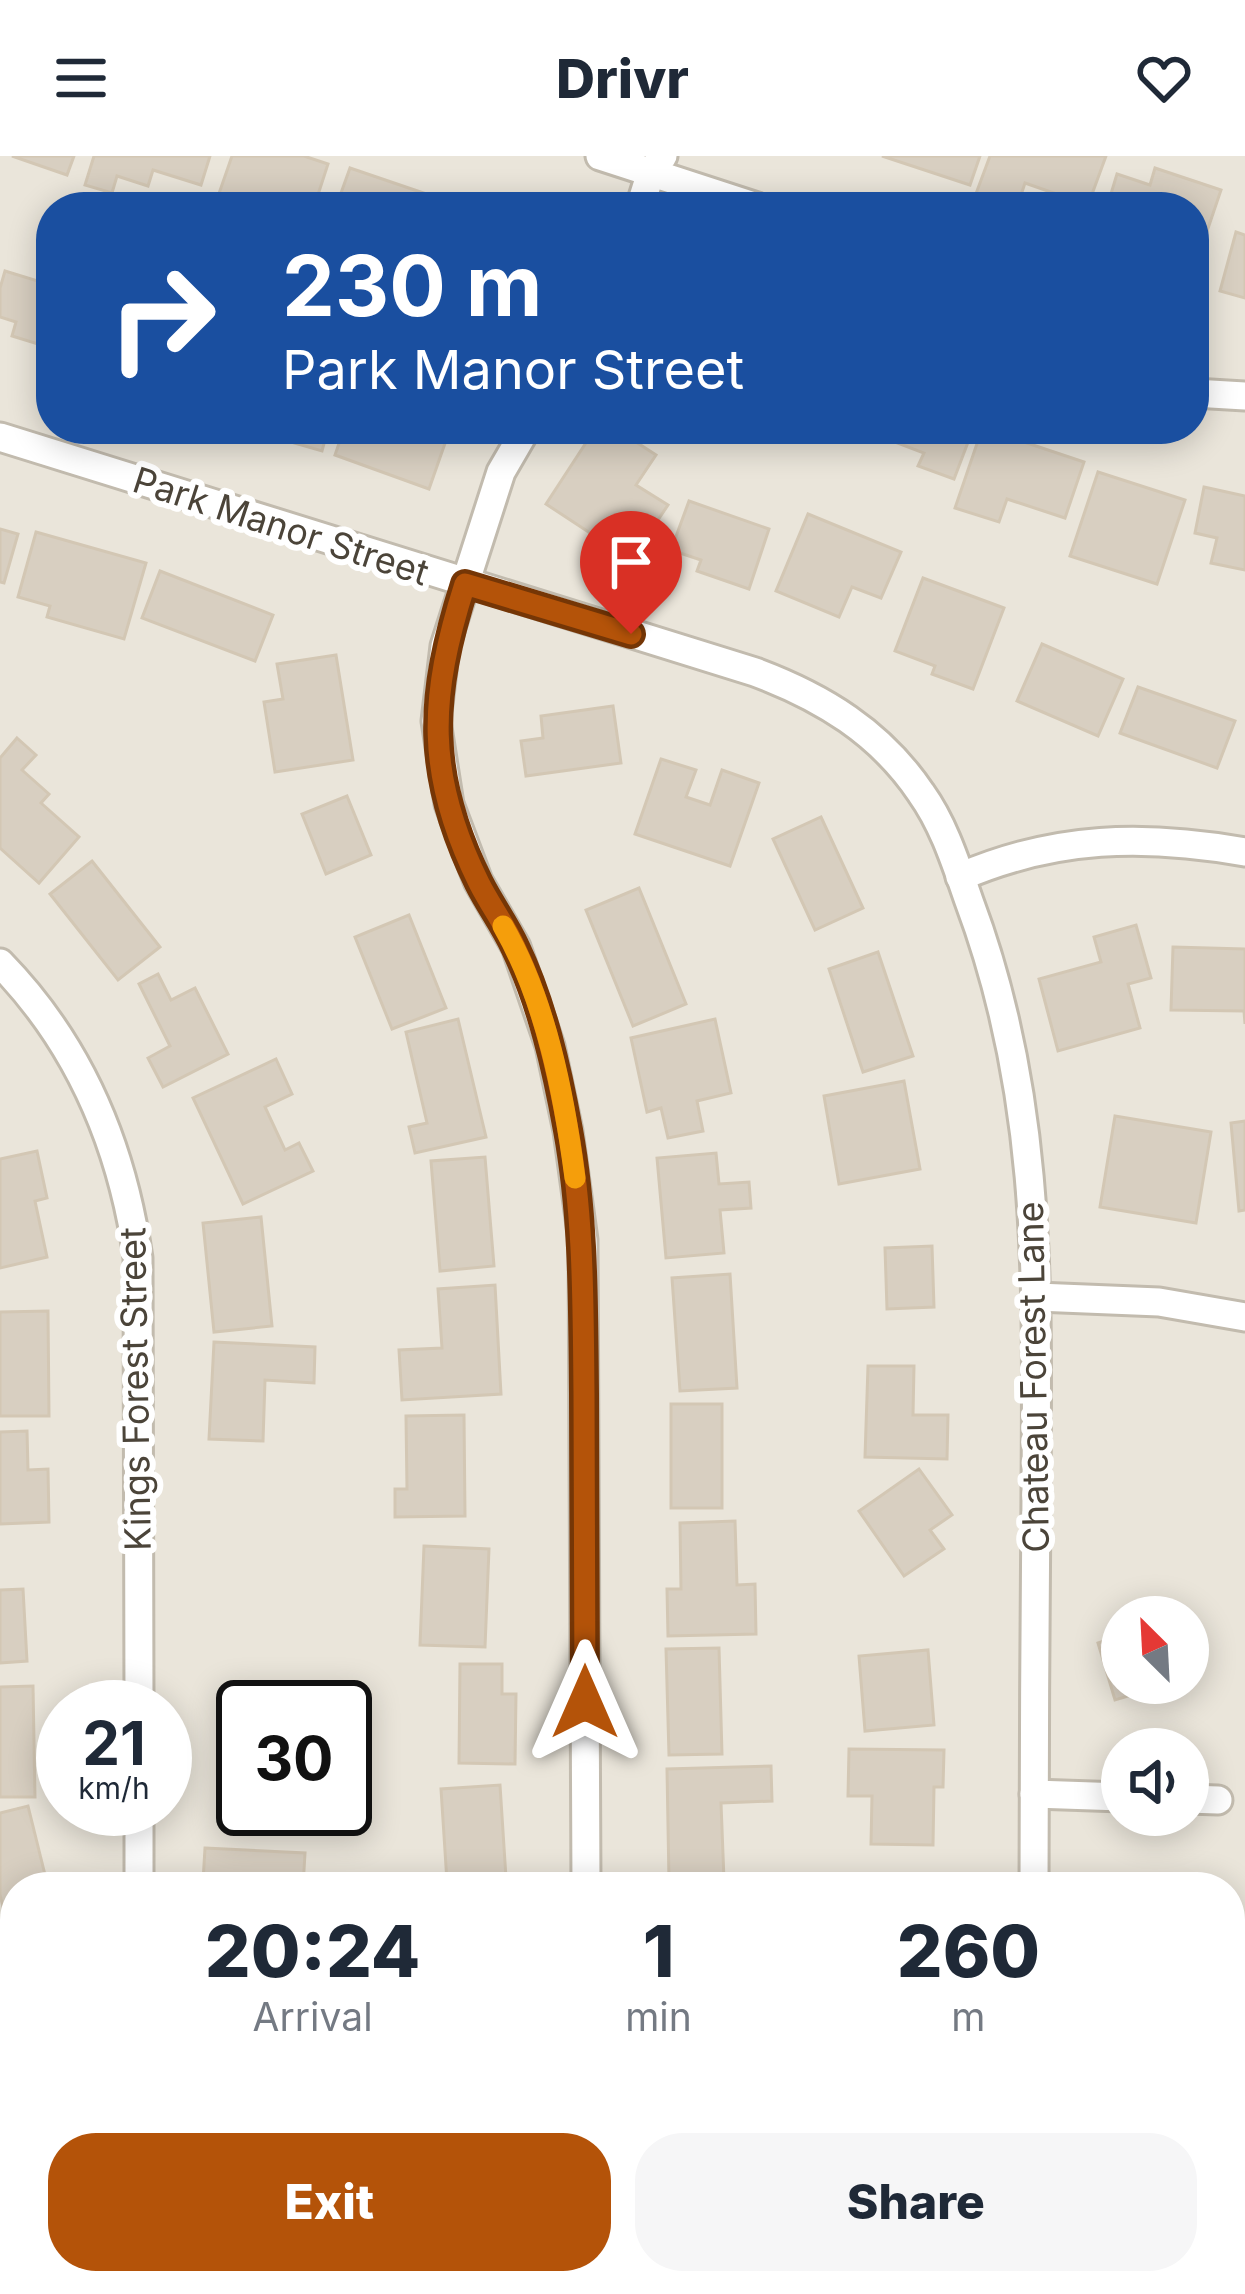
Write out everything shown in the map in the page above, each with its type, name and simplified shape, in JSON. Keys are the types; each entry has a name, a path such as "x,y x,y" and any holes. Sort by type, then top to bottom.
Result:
{"street":[{"path":"600,156 654,161 724,192"},
{"path":"645,192 654,161"},
{"path":"1209,394 1245,396"},
{"name":"Park Manor Street","path":"0,437 807,692 860,726 904,770 939,822 960,877"},
{"path":"517,444 501,472 445,646 437,691 441,763 449,804 478,881 516,947 550,1046 583,1240 586,1872"},
{"path":"960,877 1002,859 1073,843 1121,840 1245,852"},
{"name":"Chateau Forest Lane","path":"960,877 983,937 1013,1053 1030,1156 1037,1297 1034,1872"},
{"name":"Kings Forest Street","path":"0,963 50,1022 77,1065 100,1111 131,1208 138,1258 139,1680"},
{"path":"1037,1297 1159,1302 1245,1317"},
{"path":"1034,1794 1101,1796"},
{"path":"1209,1800 1218,1800"},
{"path":"139,1836 139,1872"}],"shaded area":[{"path":"0,156 1245,156 1245,1872 0,1872"}],"building":[{"path":"12,156 74,156 67,175"},
{"path":"94,156 210,156 201,185 153,170 148,186 117,176 112,192 85,185"},
{"path":"232,156 304,156 328,164 319,192 220,192"},
{"path":"882,156 980,156 970,185"},
{"path":"990,156 1106,156 1093,192 1051,192 1025,183 1022,192 977,192"},
{"path":"350,168 421,192 341,192"},
{"path":"1155,168 1221,190 1209,226 1209,192 1112,192 1117,174 1150,185"},
{"path":"1236,232 1245,235 1245,298 1220,291"},
{"path":"5,271 36,280 36,343 12,336 16,322 0,317"},
{"path":"298,444 324,444 322,451"},
{"path":"339,444 445,444 429,489 335,455"},
{"path":"585,444 639,444 656,455 636,485 668,505 631,560 546,504"},
{"path":"900,444 967,444 954,479 918,466 924,453"},
{"path":"977,444 1030,444 1084,462 1065,518 1007,499 999,522 955,508"},
{"path":"1098,472 1185,500 1157,584 1070,556"},
{"path":"1204,487 1245,496 1245,570 1211,563 1217,538 1195,533"},
{"path":"689,501 769,529 749,589 697,571 701,560 671,550"},
{"path":"808,514 901,552 881,598 852,587 839,617 776,591"},
{"path":"0,529 18,534 4,583 0,582"},
{"path":"36,532 146,563 124,639 47,617 50,606 18,597"},
{"path":"160,571 273,615 255,661 142,618"},
{"path":"923,578 1004,608 973,689 932,674 935,666 895,651"},
{"path":"1042,644 1123,679 1098,736 1017,701"},
{"path":"336,655 353,760 275,772 264,702 283,699 277,664"},
{"path":"1138,687 1235,721 1217,768 1120,733"},
{"path":"613,706 621,763 526,776 521,741 543,738 541,716"},
{"path":"17,738 36,755 22,770 49,794 41,803 79,837 39,883 0,848 0,758"},
{"path":"661,759 696,770 686,797 710,805 722,770 759,783 730,866 635,834"},
{"path":"347,796 371,855 326,874 302,814"},
{"path":"821,817 863,908 815,930 773,839"},
{"path":"92,861 160,947 118,980 50,894"},
{"path":"639,888 686,1004 633,1026 586,910"},
{"path":"409,915 446,1008 392,1029 355,937"},
{"path":"1136,925 1151,978 1128,984 1140,1028 1058,1051 1039,979 1101,962 1094,937"},
{"path":"1173,947 1245,949 1245,1024 1244,1011 1171,1010"},
{"path":"878,952 913,1056 863,1072 829,969"},
{"path":"158,974 171,1000 195,988 228,1054 163,1087 148,1058 170,1046 139,984"},
{"path":"458,1019 486,1137 415,1153 409,1127 427,1123 406,1032"},
{"path":"715,1019 731,1093 697,1101 703,1131 668,1138 661,1108 647,1112 631,1038"},
{"path":"276,1059 292,1094 265,1107 285,1150 299,1143 313,1171 243,1204 193,1098"},
{"path":"904,1081 920,1169 839,1184 824,1096"},
{"path":"1115,1116 1211,1132 1196,1223 1100,1207"},
{"path":"1245,1121 1245,1210 1239,1211 1231,1123"},
{"path":"37,1151 47,1198 35,1201 47,1257 0,1268 0,1159"},
{"path":"716,1153 719,1184 749,1182 751,1208 720,1210 724,1253 666,1258 657,1158"},
{"path":"485,1157 494,1266 440,1271 431,1161"},
{"path":"261,1217 272,1326 214,1332 203,1223"},
{"path":"932,1246 934,1307 887,1309 885,1248"},
{"path":"730,1274 737,1388 680,1391 672,1278"},
{"path":"495,1285 501,1394 402,1400 399,1350 442,1348 438,1289"},
{"path":"48,1311 49,1416 0,1416 0,1312"},
{"path":"214,1342 315,1347 314,1383 265,1380 263,1441 209,1439"},
{"path":"868,1366 914,1366 913,1415 948,1415 947,1459 865,1457"},
{"path":"671,1404 722,1404 722,1508 671,1508"},
{"path":"464,1415 465,1516 395,1517 395,1489 407,1489 406,1416"},
{"path":"27,1431 28,1470 48,1469 49,1522 0,1524 0,1432"},
{"path":"919,1469 952,1515 930,1530 944,1549 904,1576 859,1511"},
{"path":"735,1521 737,1585 755,1584 756,1634 668,1636 667,1589 681,1589 680,1523"},
{"path":"424,1546 489,1549 485,1647 420,1645"},
{"path":"23,1589 27,1661 0,1663 0,1590"},
{"path":"719,1648 722,1754 669,1755 666,1649"},
{"path":"928,1650 934,1725 865,1731 859,1656"},
{"path":"460,1664 502,1664 502,1694 516,1694 515,1764 459,1763"},
{"path":"33,1686 35,1797 0,1797 0,1687"},
{"path":"849,1749 944,1750 943,1787 934,1787 933,1845 871,1844 872,1796 848,1796"},
{"path":"771,1766 772,1801 721,1803 724,1872 669,1872 667,1769"},
{"path":"500,1785 506,1872 446,1872 441,1789"},
{"path":"28,1806 44,1872 0,1872 0,1813"},
{"path":"205,1848 305,1853 304,1872 204,1872"}],"slow traffic":[{"path":"503,926 516,947 550,1046 575,1178"}],"route":[{"path":"585,1702 583,1240 568,1131 550,1046 516,947 478,881 449,804 436,721 437,691 445,646 465,584 631,634"}]}
